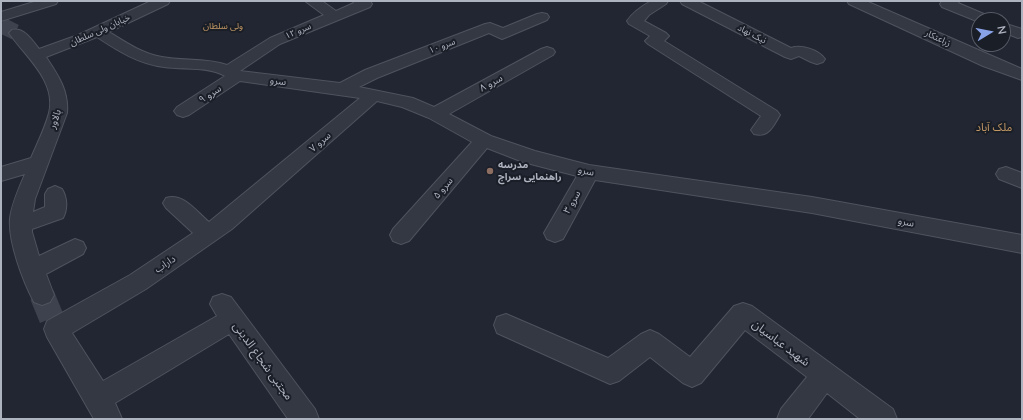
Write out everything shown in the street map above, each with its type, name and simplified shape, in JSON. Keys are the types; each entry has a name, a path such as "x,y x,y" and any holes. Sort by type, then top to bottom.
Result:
{"street":[{"path":"1,17 22,5 51,1"},
{"name":"خیابان ولی سلطان","path":"37,55 98,32 163,1"},
{"path":"312,1 335,16"},
{"name":"سرو ۱۲","path":"233,74 275,41 365,4 360,1"},
{"path":"661,1 643,12 640,17 634,21 661,36 653,41 771,115 760,130"},
{"name":"نیک نهاد","path":"687,1 791,54 798,50 817,59"},
{"name":"زراعتکار","path":"854,1 989,62 1022,75"},
{"path":"952,1 947,4 971,14"},
{"name":"سرو ۱۰","path":"342,89 371,74 490,27 502,34 542,17"},
{"path":"1011,30 1018,33"},
{"name":"سرو","path":"98,32 128,49 154,60 233,74 342,89 407,102 435,114 484,140 545,161 589,172 812,205 1022,244"},
{"name":"بالاور","path":"17,33 37,55 53,83 60,107 25,199 21,224 25,248 32,271 42,295"},
{"name":"سرو ۸","path":"435,114 547,52"},
{"name":"سرو ۹","path":"183,111 233,74"},
{"name":"سرو ۷","path":"266,188 374,96"},
{"name":"سرو ۵","path":"402,235 484,140"},
{"path":"1,174 38,163"},
{"name":"سرو ۳","path":"555,233 589,172"},
{"name":"داراب","path":"103,408 56,329 138,282 208,234 266,188"},
{"path":"21,224 56,212 55,194"},
{"path":"173,203 208,234"},
{"path":"32,271 75,248"},
{"name":"مجتبی شجاع الدینی","path":"103,408 227,311 305,419"},
{"name":"شهید عباسیان","path":"506,325 610,372 650,342 692,374 743,314 883,419"},
{"path":"791,419 825,375"}],"tunnel":[{"path":"1,25 17,33"},
{"path":"42,295 56,329"}],"place":[{"name":"مدرسه راهنمایی سراج","path":"490,171"}],"district":[{"name":"ولی سلطان","path":"223,26"},
{"name":"ملک آباد","path":"994,127"}]}
